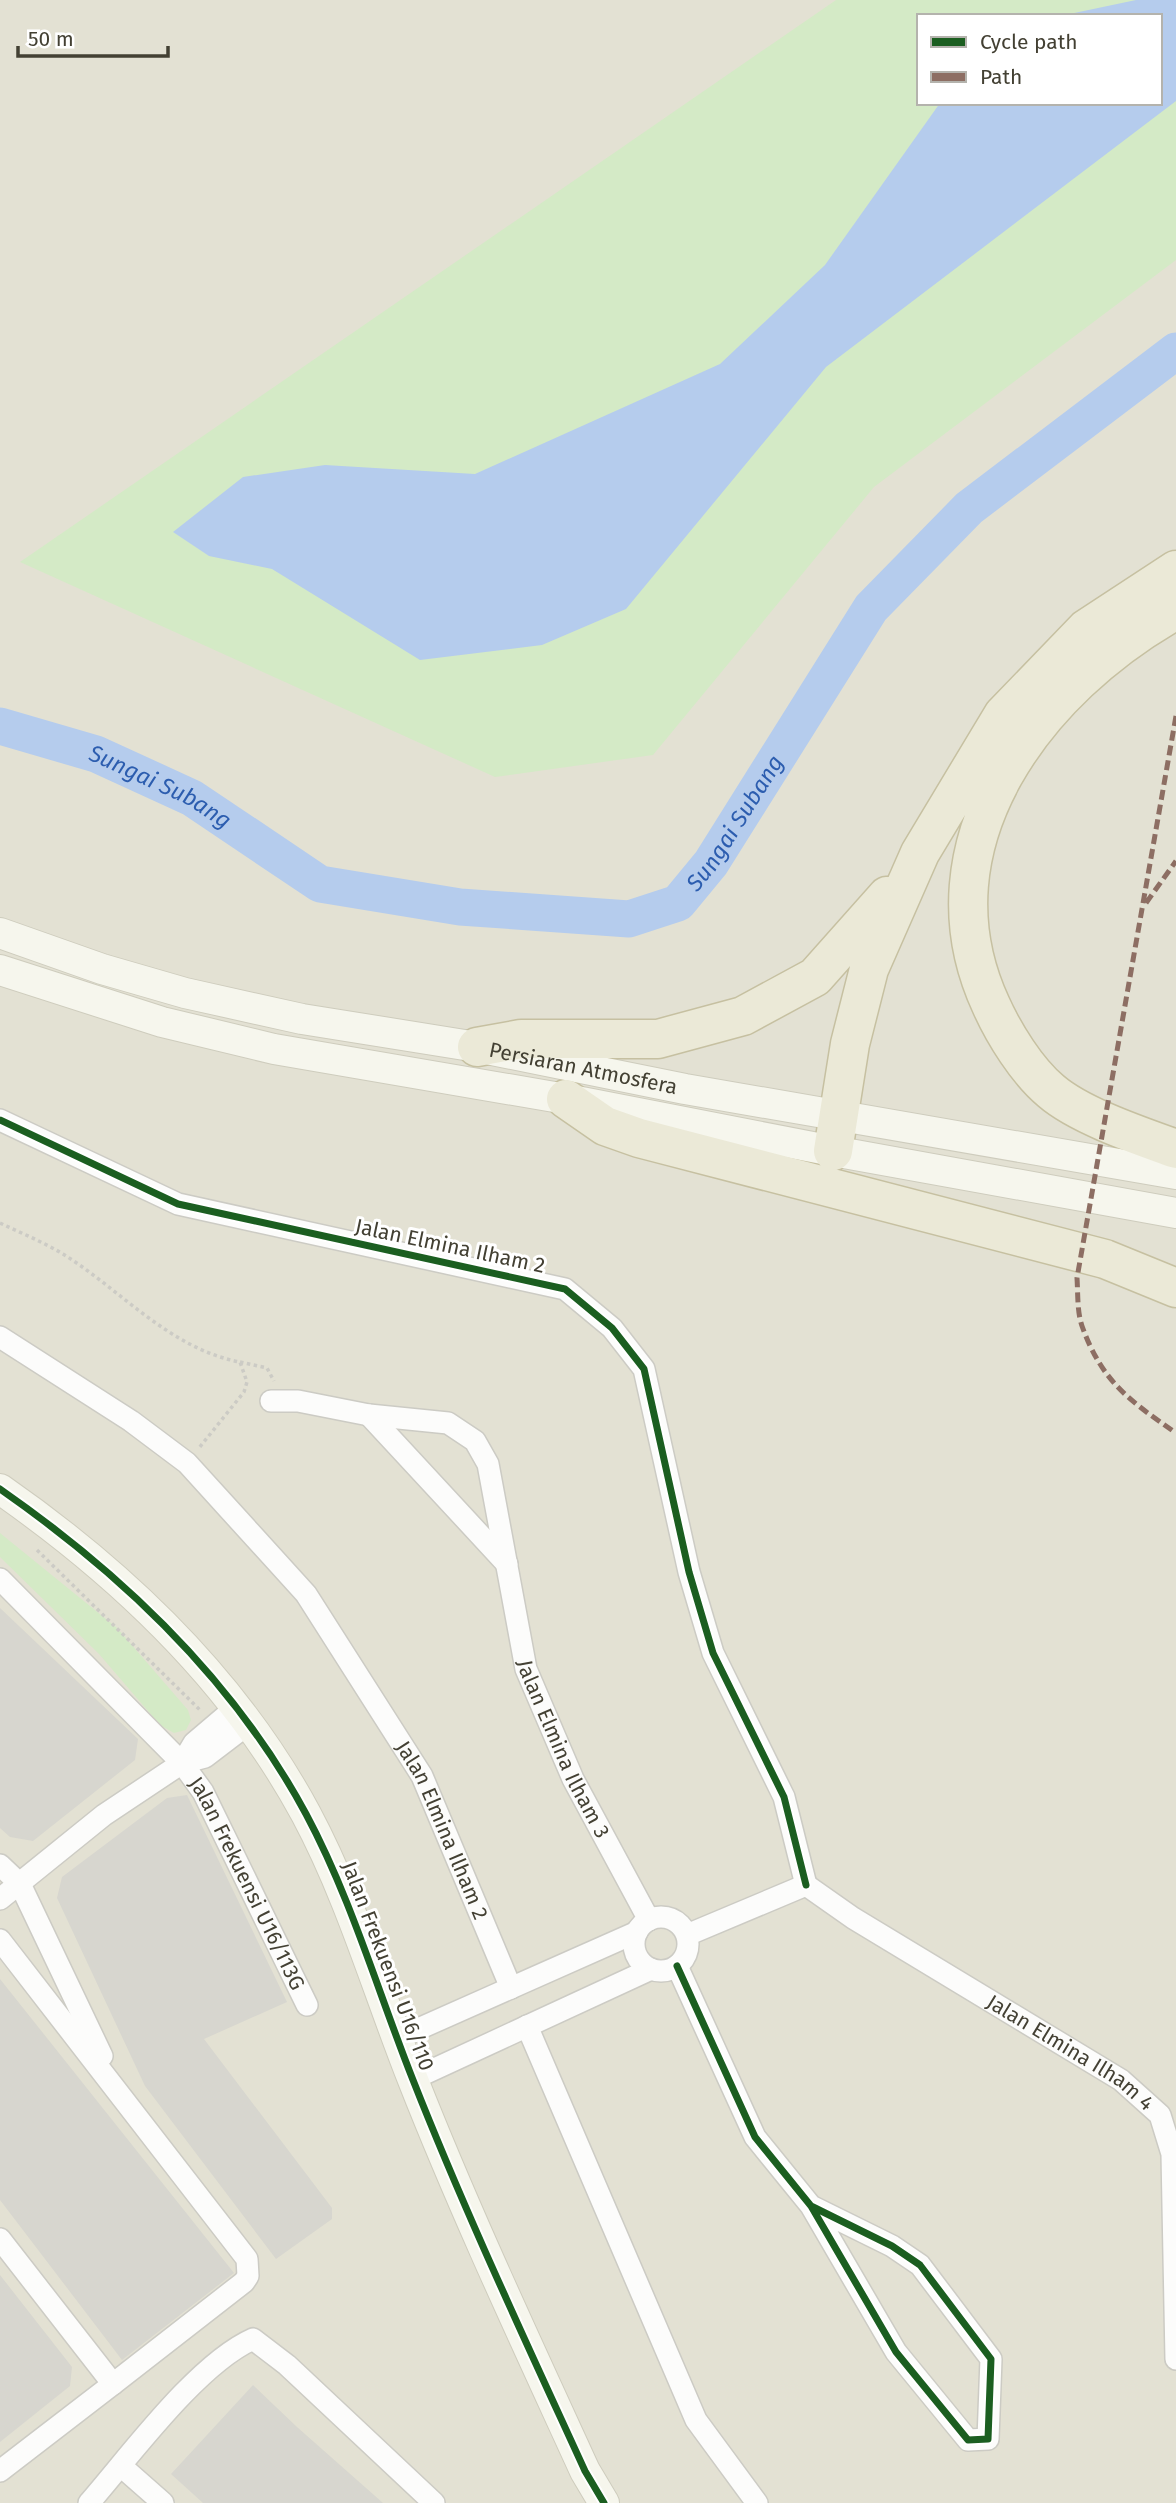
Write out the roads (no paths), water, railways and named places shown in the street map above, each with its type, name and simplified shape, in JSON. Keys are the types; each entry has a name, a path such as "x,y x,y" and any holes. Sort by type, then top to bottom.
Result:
{"highway":[{"path":"477,1047 521,1039 658,1039 743,1016 815,976 868,920 920,853 1003,715 1086,629 1176,570"},
{"path":"1176,610 1148,626 1084,676 1026,740 992,793 977,836 966,921 980,982 1004,1033 1052,1091 1119,1128 1176,1149"},
{"path":"835,1133 850,1044 869,969 920,853"},
{"path":"566,1099 605,1126 639,1138 1105,1258 1176,1288"}],"main road":[{"name":"Persiaran Atmosfera","path":"0,933 102,969 185,993 302,1019 477,1047 685,1089 835,1133 1176,1213"},
{"name":"Persiaran Atmosfera","path":"0,970 162,1022 274,1049 566,1099 1176,1174"},
{"name":"Jalan Frekuensi U16/110","path":"0,1489 86,1553 171,1632 232,1720 279,1769 324,1850 412,2079 585,2472 604,2503"}],"street":[{"name":"Jalan Elmina Ilham 2","path":"0,1120 178,1204 565,1289 612,1328 644,1370 688,1572 710,1642 783,1797 806,1885"},
{"name":"Jalan Elmina Ilham 2","path":"0,1126 26,1134"},
{"name":"Jalan Elmina Ilham 2","path":"0,1337 131,1422 187,1463 306,1594 422,1776 511,1988"},
{"name":"Jalan Elmina Ilham 3","path":"271,1401 298,1401 369,1415 448,1423 475,1441 488,1464 526,1669 573,1779 643,1926"},
{"path":"369,1415 508,1566"},
{"name":"Jalan Frekuensi U16/113G","path":"0,1579 182,1763 203,1792 307,2005"},
{"path":"0,1899 104,1815 182,1763 205,1757 232,1720"},
{"path":"182,1763 194,1743 232,1720"},
{"path":"0,1865 20,1884 121,2094"},
{"path":"687,1935 806,1885"},
{"name":"Jalan Elmina Ilham 4","path":"806,1885 853,1918 1121,2080 1160,2115 1172,2154 1176,2359"},
{"path":"398,2038 643,1926 667,1918 675,1921 687,1935 687,1952 677,1966 669,1970 652,1969 412,2079"},
{"path":"643,1926 635,1950 638,1958 652,1969"},
{"path":"0,1940 247,2259 248,2276 244,2282 0,2471"},
{"path":"677,1966 755,2137 811,2206 896,2352 968,2440 988,2439 991,2360 936,2286 920,2265 892,2246 811,2206"},
{"path":"527,2026 696,2420 757,2503"},
{"path":"0,2239 113,2384"},
{"path":"89,2503 165,2413 236,2347 253,2339 287,2365 434,2503"},
{"path":"121,2466 163,2503"}],"water":[{"path":"1136,0 1176,0 1176,101 826,367 626,609 542,645 420,660 272,569 209,556 173,532 243,477 325,465 475,474 720,364 825,265 939,105 1162,105 1162,14 1070,14"}],"waterway":[{"name":"Sungai Subang","path":"0,726 96,754 192,798 320,884 460,907 629,919 678,903 711,863 871,608 969,508 1176,351"}]}
